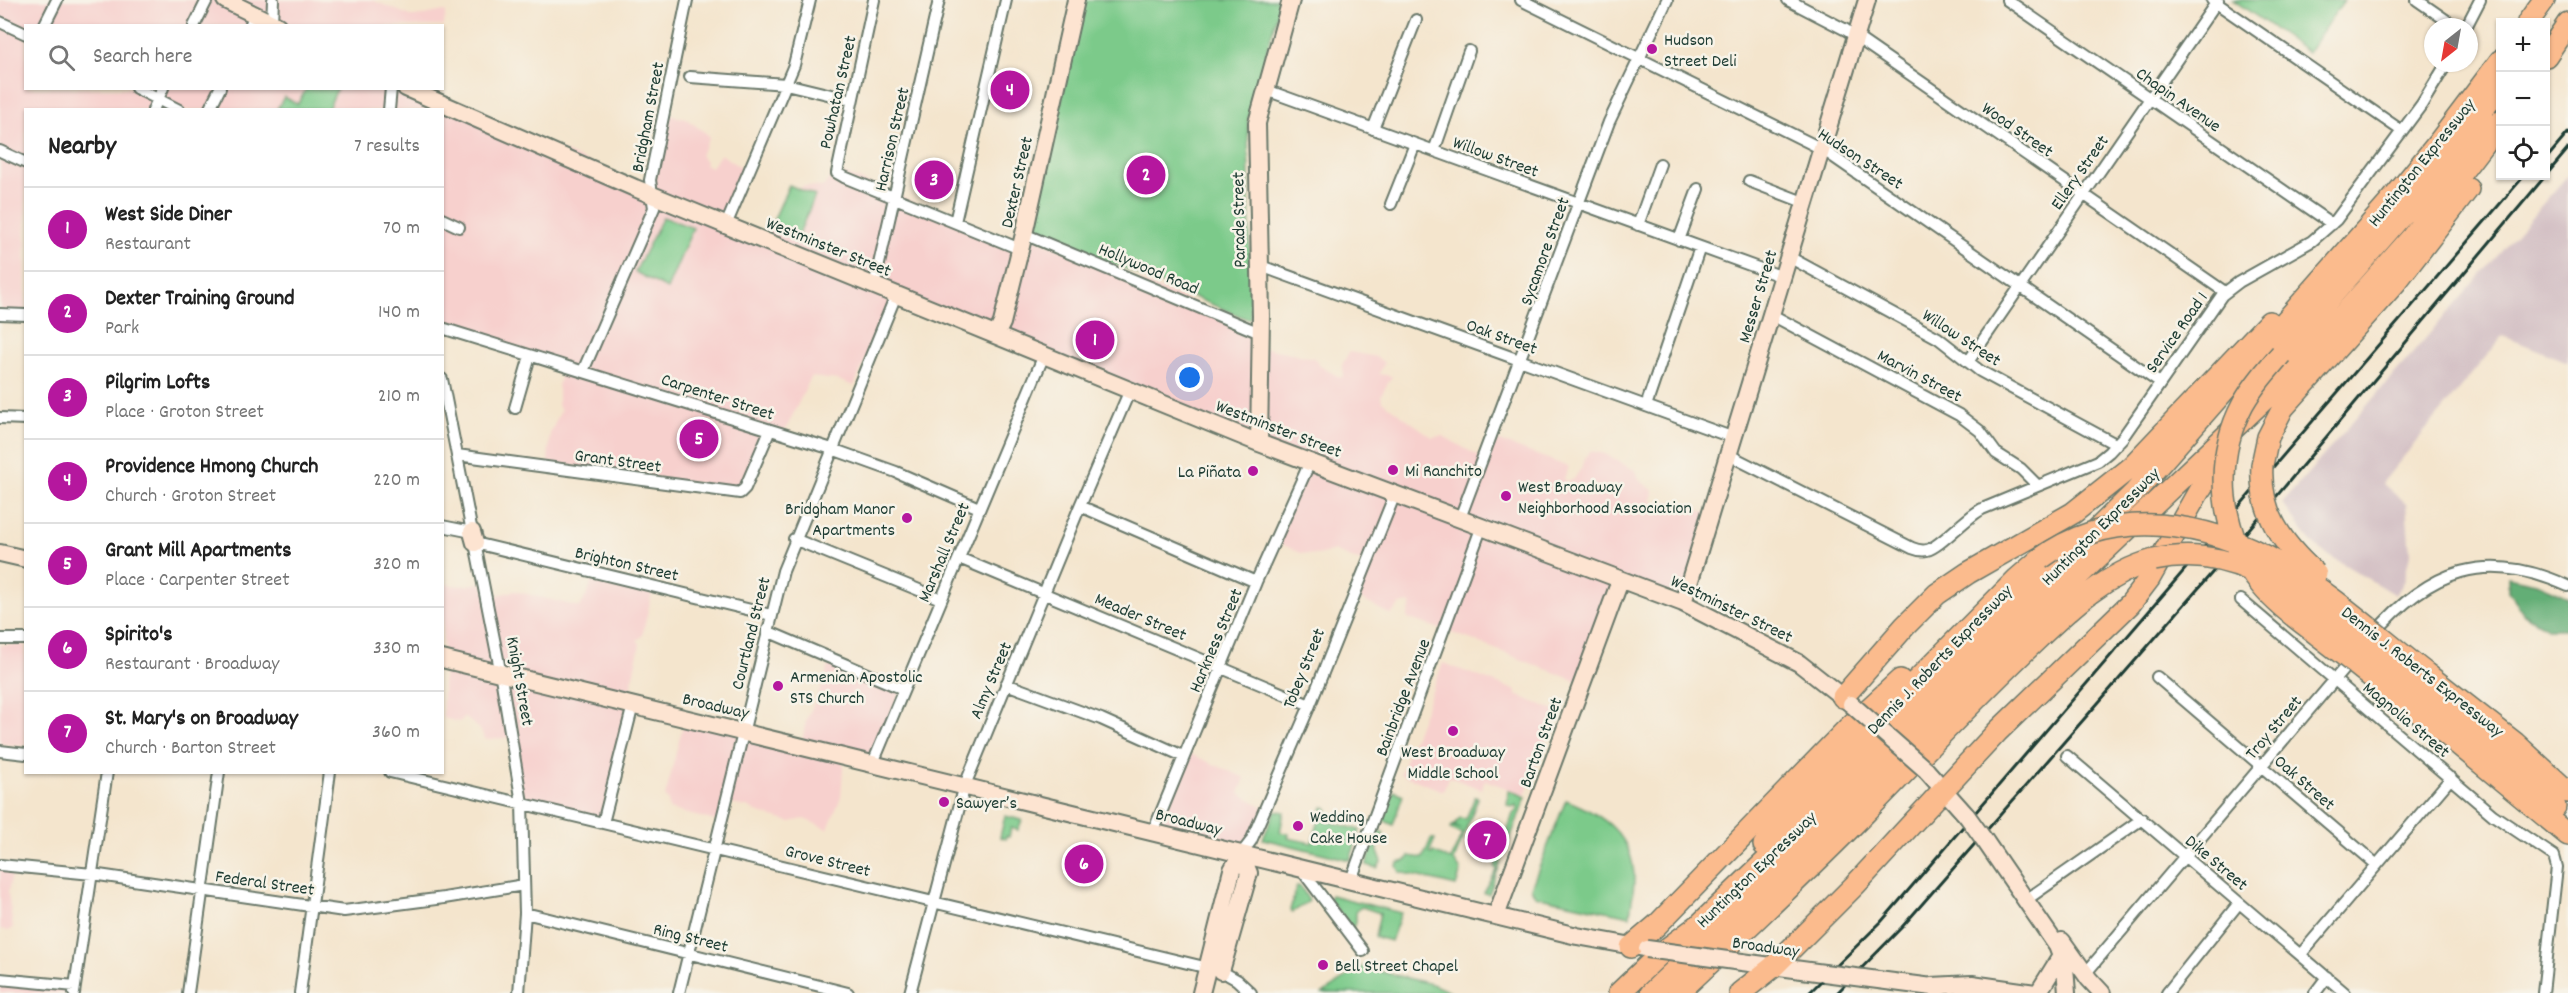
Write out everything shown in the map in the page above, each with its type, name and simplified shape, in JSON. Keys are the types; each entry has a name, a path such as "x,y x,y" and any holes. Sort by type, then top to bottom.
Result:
{"highway":[{"path":"2515,18 2526,0"},
{"path":"2531,18 2544,0"},
{"path":"2545,18 2557,0"},
{"path":"2550,50 2568,23"},
{"path":"2550,57 2568,39"},
{"path":"2450,129 2473,85 2496,49"},
{"name":"Huntington Expressway","path":"1646,950 1699,925 1778,850 1971,652 2109,519 2160,465 2343,256 2450,129 2496,66"},
{"path":"2416,690 2274,599 2249,569 2232,534 2224,491 2224,465 2229,440 2243,402 2281,354 2416,199 2496,92"},
{"name":"Huntington Expressway","path":"1651,993 1831,822 2002,648 2288,377 2388,265 2448,193 2497,126"},
{"path":"2496,148 2425,246 2283,408 2271,430 2262,465 2265,502 2284,542 2416,690 2439,728 2568,835"},
{"path":"1847,701 1905,626 1937,594 1968,573 2065,518 2131,467 2307,284 2343,256"},
{"path":"1740,993 1773,967 1856,885 2012,717 2109,625 2136,596 2155,568 2199,490 2248,417"},
{"name":"Dennis J. Roberts Expressway","path":"1646,950 1690,918 1756,854 1898,699 2017,579 2040,559 2080,537 2126,525 2173,526 2218,536 2262,554 2302,578 2416,690 2529,756 2568,792"},
{"name":"Dennis J. Roberts Expressway","path":"1684,988 1849,830 1985,689 2038,638 2110,578 2154,560 2181,556 2207,557 2235,564 2261,575 2300,600 2493,750 2568,820"},
{"path":"1619,993 1646,950 1658,925 1874,703 1902,678 1955,642"},
{"path":"2529,756 2568,784"}],"main road":[{"path":"225,0 253,20 275,24"},
{"name":"Dexter Street","path":"996,335 1002,323 1022,241 1076,0"},
{"name":"Parade Street","path":"1259,443 1257,123 1291,0"},
{"name":"Messer Street","path":"1683,603 1867,0"},
{"name":"Westminster Street","path":"411,90 651,194 1259,443 1683,603 1781,652 1810,670 1926,770 1967,816 2053,939 2061,956 2067,993"},
{"path":"0,553 24,559"},
{"name":"Barton Street","path":"1496,916 1620,581"},
{"name":"Broadway","path":"444,659 1496,916 1646,950 1965,993"},
{"name":"Tobey Street","path":"1201,993 1214,970 1232,870 1241,854"},
{"name":"Westminster Street","path":"2026,900 2102,993"},
{"path":"2036,993 2061,956"},
{"name":"Broadway","path":"1930,989 1972,984 2036,993"}],"street":[{"path":"45,24 57,0"},
{"path":"196,24 207,0"},
{"path":"273,0 275,24"},
{"name":"Bridgham Street","path":"583,371 654,208 650,180 687,0"},
{"path":"726,225 786,84 797,54 810,0"},
{"name":"Powhatan Street","path":"874,0 837,172 955,222 1022,241"},
{"name":"Harrison Street","path":"874,286 939,0"},
{"path":"955,222 1006,0"},
{"name":"Hudson Street","path":"1521,0 1822,149 2160,383"},
{"name":"Sycamore Street","path":"1460,518 1610,122 1667,0"},
{"name":"Wood Street","path":"1788,0 1856,37 2225,292"},
{"name":"Chapin Avenue","path":"2007,0 2332,224"},
{"path":"2417,0 2443,18"},
{"path":"2471,18 2480,0"},
{"path":"2215,1 2402,131"},
{"name":"Ellery Street","path":"1968,362 2215,1"},
{"path":"1373,129 1416,20"},
{"path":"0,22 24,33"},
{"path":"1434,151 1469,51"},
{"name":"Service Road 1","path":"1923,551 1933,547 1973,514 2037,485 2094,463 2117,445 2225,292 2307,244 2332,224 2427,97 2441,72"},
{"path":"690,77 733,82 786,84 852,100"},
{"path":"138,90 156,104 171,108"},
{"path":"156,104 162,90"},
{"path":"211,108 219,90"},
{"path":"389,108 391,90"},
{"name":"Willow Street","path":"1266,90 1783,278"},
{"path":"1391,204 1415,144"},
{"path":"0,151 24,162"},
{"path":"1638,225 1660,164"},
{"path":"1749,181 1806,203"},
{"path":"1679,240 1698,189"},
{"path":"444,220 459,227"},
{"name":"Hollywood Road","path":"1022,241 1260,333"},
{"path":"1646,406 1700,247"},
{"name":"Willow Street","path":"1789,257 1938,338 1980,371 2117,445"},
{"name":"Oak Street","path":"1258,265 1646,406 1731,446 1912,548 1923,551"},
{"name":"Courtland Street","path":"679,993 771,615 794,539 896,295"},
{"path":"0,314 24,315"},
{"name":"Marvin Street","path":"1772,315 1964,417 1980,430 1994,451 2021,469 2037,485"},
{"name":"Carpenter Street","path":"444,329 831,449 896,472 979,508"},
{"name":"Marshall Street","path":"873,763 1044,355"},
{"path":"515,408 530,356"},
{"name":"Knight Street","path":"444,389 500,673 522,803 525,913 519,993"},
{"name":"Almy Street","path":"910,993 965,785 1130,390"},
{"path":"0,418 24,419"},
{"name":"Grant Street","path":"457,455 740,493 746,488 770,430"},
{"name":"Harkness Street","path":"1153,832 1256,582 1310,462"},
{"name":"Tobey Street","path":"1241,854 1251,841 1310,705 1395,494"},
{"path":"1080,506 1256,582"},
{"name":"Bainbridge Avenue","path":"1351,880 1482,526"},
{"name":"Brighton Street","path":"444,527 473,537 771,615"},
{"path":"794,539 941,599"},
{"name":"Meader Street","path":"959,558 1310,705"},
{"name":"Troy Street","path":"2085,974 2395,609 2424,588 2457,573 2476,569 2500,568 2525,571 2568,586"},
{"name":"Magnolia Street","path":"2241,600 2499,819 2547,850 2556,860 2543,993"},
{"path":"767,631 903,689"},
{"path":"0,639 24,639"},
{"name":"Oak Street","path":"2157,677 2376,865"},
{"path":"1006,684 1101,719 1184,756"},
{"path":"603,823 633,705"},
{"path":"0,752 24,754"},
{"name":"Dike Street","path":"2067,756 2345,993"},
{"path":"0,979 75,990 108,774"},
{"path":"188,993 219,774"},
{"path":"301,993 330,774"},
{"name":"Grove Street","path":"399,774 1214,970 1237,980 1251,993"},
{"path":"2301,954 2451,778"},
{"path":"2026,900 2142,819"},
{"name":"Federal Street","path":"0,865 92,874 355,910 524,885"},
{"path":"1301,868 1364,951"},
{"path":"2167,993 2239,903"},
{"name":"Ring Street","path":"525,913 848,993"},
{"path":"2315,993 2327,977"}],"shaded area":[{"path":"0,0 372,0 413,17 444,11 446,13 444,24 24,24 24,90 424,90 647,188 666,115 685,118 707,134 709,139 700,155 706,161 705,164 711,167 721,154 747,169 728,219 766,236 787,199 796,195 802,186 823,187 836,170 1017,244 1023,234 1259,329 1261,347 1314,358 1320,366 1341,378 1344,374 1342,365 1349,352 1377,357 1384,363 1379,374 1392,376 1381,395 1382,401 1432,437 1443,436 1480,457 1491,438 1569,467 1564,478 1567,482 1574,479 1585,457 1591,451 1605,454 1636,471 1640,481 1653,490 1652,501 1661,510 1669,501 1709,513 1683,599 1624,578 1581,683 1467,638 1407,618 1412,603 1400,604 1391,615 1353,595 1364,563 1334,551 1317,555 1301,553 1275,541 1309,462 894,296 854,386 838,380 811,377 784,433 770,428 744,490 548,462 550,434 561,410 558,405 558,385 564,365 444,327 444,108 24,108 24,313 0,313"},
{"path":"2568,175 2568,362 2503,336 2382,483 2406,504 2410,554 2404,580 2395,595 2322,551 2311,542 2282,503"},
{"path":"593,573 653,589 642,636 637,640 640,644 628,699 632,704 603,821 524,801 510,737 486,740 479,729 465,717 459,722 444,718 444,584 461,586 482,583 489,597 515,591 580,607 589,591"},
{"path":"0,645 24,645 24,746 0,744"},
{"path":"830,660 901,689 874,758 844,755 841,797 828,829 804,819 790,822 747,807 726,803 719,822 669,809 668,800 665,797 685,717 802,742 806,721 824,681"},
{"name":"West Broadway Middle School","path":"1443,663 1517,691 1516,695 1557,711 1525,795 1485,780 1481,789 1449,777 1443,791 1400,774"},
{"path":"1186,752 1245,778 1239,793 1267,809 1249,851 1154,828"},
{"path":"0,863 14,865 8,892 13,927 9,931 0,929"},
{"path":"0,978 75,987 75,993 0,993"}],"green space":[{"path":"1084,0 1281,0 1248,120 1251,318 1247,319 1031,230"},
{"path":"2233,0 2344,0 2308,52"},
{"path":"305,90 337,90 328,108 278,108 284,97 298,104"},
{"path":"789,185 815,196 797,238 771,226"},
{"path":"663,217 693,228 667,289 635,272"},
{"path":"2508,577 2536,583 2568,597 2568,629 2548,629 2524,614 2508,591"},
{"path":"1509,790 1526,797 1489,894 1484,893 1497,870 1495,867 1513,814 1517,810 1516,805 1512,807 1507,805"},
{"path":"1394,791 1403,795 1393,825 1383,820"},
{"path":"1475,797 1478,798 1454,861 1461,871 1456,886 1400,872 1398,863 1406,861 1409,856 1423,858 1431,839 1435,839 1429,853 1433,852 1451,860 1462,834 1450,829 1452,826 1461,829 1454,825 1460,818 1466,819"},
{"path":"1566,800 1592,812 1614,828 1622,838 1633,864 1634,888 1630,916 1535,896 1531,888"},
{"path":"1323,807 1328,809 1324,820 1360,830 1350,860 1263,839 1275,810 1284,812 1280,832 1289,834 1288,838 1312,843"},
{"path":"1005,816 1022,820 1018,830 1011,828 1009,837 1006,836 1006,839 1000,837"},
{"path":"1379,831 1384,833 1377,849 1382,861 1377,868 1366,865"},
{"path":"1297,886 1301,887 1309,901 1293,912 1290,910"},
{"path":"1331,895 1401,913 1391,941 1375,937 1380,913 1362,907 1356,910 1356,923 1352,928 1329,899"},
{"path":"1361,967 1432,984 1452,993 1323,993"}],"railway":[{"path":"2550,154 2568,133"},
{"path":"1837,993 1902,927 2218,566 2568,149"},
{"path":"1809,993 1881,922 2521,180"}],"place":[{"name":"Hudson Street Deli","path":"1652,49"},
{"name":"Providence Hmong Church","path":"1010,90"},
{"name":"Dexter Training Ground","path":"1146,175"},
{"name":"Pilgrim Lofts","path":"934,180"},
{"name":"West Side Diner","path":"1095,340"},
{"name":"Grant Mill Apartments","path":"699,439"},
{"name":"Mi Ranchito","path":"1393,470"},
{"name":"La Piñata","path":"1253,471"},
{"name":"West Broadway Neighborhood Association","path":"1506,496"},
{"name":"Bridgham Manor Apartments","path":"907,518"},
{"name":"Armenian Apostolic STS Church","path":"778,686"},
{"name":"West Broadway Middle School","path":"1453,731"},
{"name":"Sawyer’s","path":"944,802"},
{"name":"Wedding Cake House","path":"1298,826"},
{"name":"St. Mary's on Broadway","path":"1487,840"},
{"name":"Spirito's","path":"1084,864"},
{"name":"Bell Street Chapel","path":"1323,965"}]}
